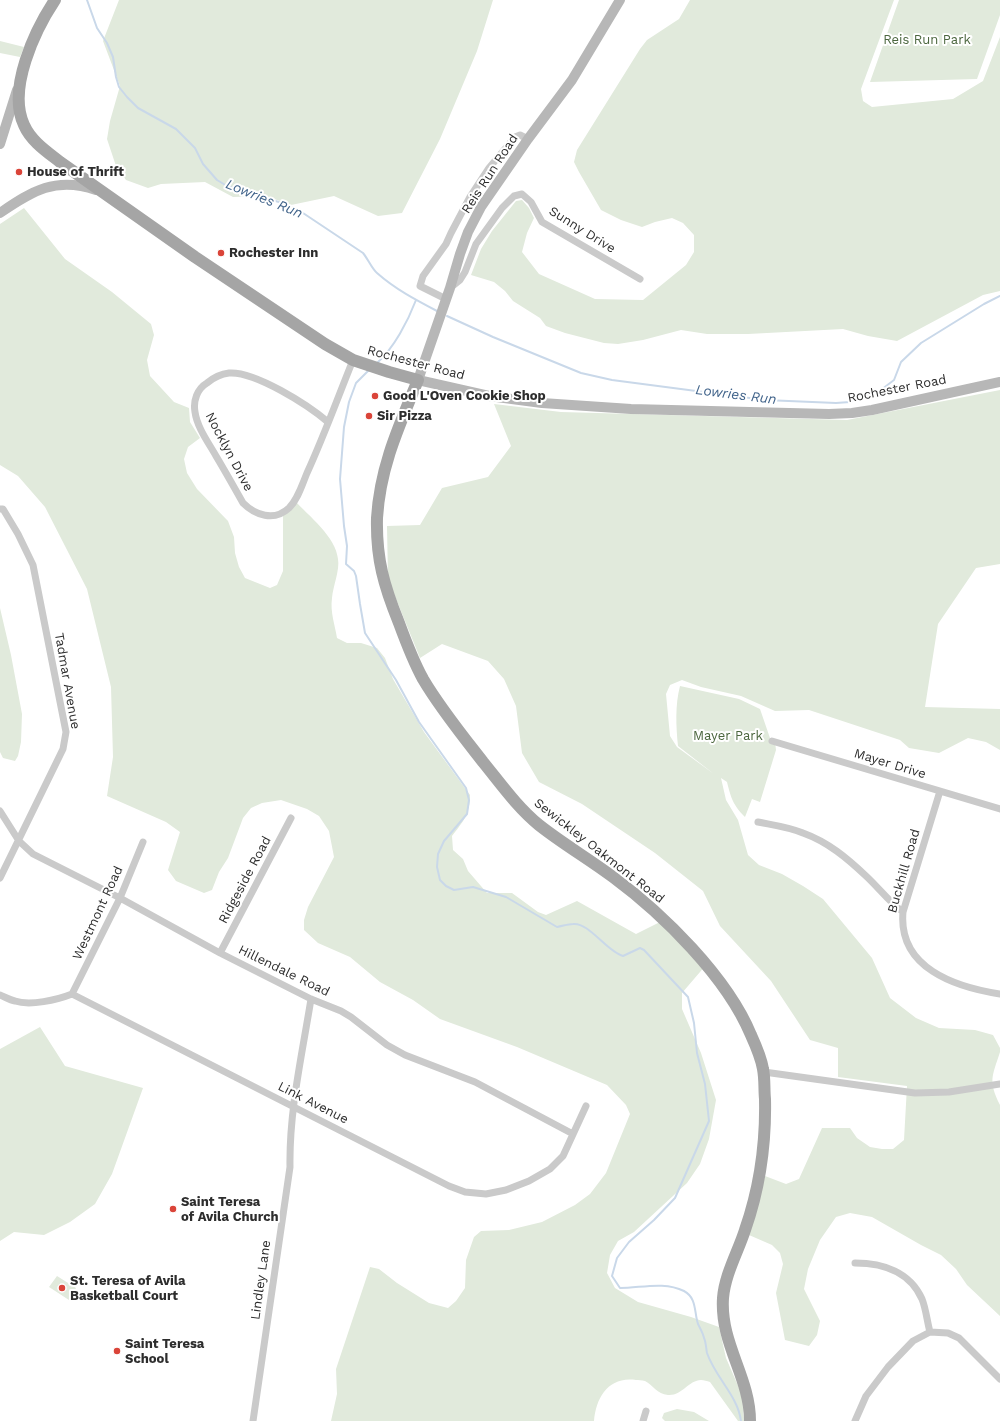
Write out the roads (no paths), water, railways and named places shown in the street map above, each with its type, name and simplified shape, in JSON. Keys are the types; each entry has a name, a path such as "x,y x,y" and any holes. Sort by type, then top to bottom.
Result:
{"main road":[{"path":"55,0 38,30 27,58 21,78 19,111 24,125 32,138 42,148 107,194"},
{"name":"Rochester Road","path":"107,194 196,257 301,328 353,360 418,380"},
{"name":"Sewickley Oakmont Road","path":"418,380 392,442 386,461 378,504 377,544 387,594 419,672 438,703 464,738 522,809 558,839 630,890 656,912 697,955 722,985 742,1016 756,1046 764,1072 765,1112 762,1161 750,1216 727,1279 723,1303 727,1337 748,1396 750,1421"}],"street":[{"name":"Reis Run Road","path":"418,380 450,288 460,254 468,232 478,213 528,139 572,80 620,0"},
{"path":"0,144 21,78"},
{"path":"446,299 420,286 423,276 446,244 470,197 501,152 515,137 520,135 528,139"},
{"name":"Rochester Road","path":"0,213 29,194 54,185 80,185 107,194"},
{"name":"Sunny Drive","path":"450,288 460,280 465,272 476,244 502,208 514,196 522,194 531,202 542,222 640,279"},
{"name":"Nocklyn Drive","path":"328,422 273,387 245,375 235,373 220,375 202,386 197,394 194,404 197,423 243,503 250,510 264,516 276,516 289,508 294,500 310,467 353,360"},
{"name":"Rochester Road","path":"418,380 489,396 542,403 631,409 830,414 872,410 1000,382"},
{"name":"Tadmar Avenue","path":"0,508 3,509 18,534 33,565 66,732 63,749 0,878"},
{"name":"Mayer Drive","path":"772,741 1000,809"},
{"name":"Buckhill Road","path":"940,792 903,912 902,923 906,940 914,955 923,964 947,981 972,989 1000,994"},
{"name":"Hillendale Road","path":"0,811 19,841 33,854 120,898 220,953 310,999 341,1011 404,1055 475,1082 573,1134"},
{"name":"Ridgeside Road","path":"220,953 291,818"},
{"path":"758,822 802,832 826,844 852,863 892,904 903,912"},
{"name":"Westmont Road","path":"72,994 120,898 143,842"},
{"path":"0,995 16,1002 34,1002 61,998 72,994"},
{"name":"Link Avenue","path":"72,994 448,1186 465,1192 486,1194 506,1190 529,1181 550,1170 563,1156 586,1106"},
{"name":"Lindley Lane","path":"252,1421 290,1167 289,1140 310,999"},
{"path":"764,1072 915,1093 949,1092 1000,1084"},
{"path":"855,1263 872,1264 890,1268 905,1276 918,1290 922,1299 930,1332"},
{"path":"855,1421 866,1396 888,1367 913,1341 930,1332 948,1333 959,1338 1000,1379"},
{"path":"643,1421 646,1411"}],"waterway":[{"name":"Lowries Run","path":"87,0 97,28 107,43 113,57 119,87 138,108 176,129 195,148 203,164 217,180 227,186 282,203 300,211 363,253 375,271 384,279 398,289 437,311"},
{"name":"Lowries Run","path":"447,316 493,337 581,373 612,380 765,400 836,403 850,402 877,393 894,380 901,362 921,343 984,304 1000,296"},
{"path":"377,363 389,350 400,334 416,300"},
{"path":"369,370 356,383 349,402 344,427 340,479 347,546 346,564 354,571 356,576 365,633 396,680 419,722 466,788 469,800 467,814 444,841 438,854 437,867 440,880 446,886 454,890 473,887 506,897 557,927 571,924 579,925 592,932 611,949 623,956 640,948 644,950 688,997 694,1023 697,1053 705,1084 709,1121 675,1198 654,1220 629,1242 617,1258 612,1276 620,1288 669,1286 684,1291 691,1297 698,1324 703,1334 707,1353 715,1370 736,1403 741,1421"}],"place":[{"name":"House of Thrift","path":"19,172"},
{"name":"Rochester Inn","path":"221,253"},
{"name":"Good L'Oven Cookie Shop","path":"375,396"},
{"name":"Sir Pizza","path":"369,416"},
{"name":"Saint Teresa of Avila Church","path":"173,1209"},
{"name":"St. Teresa of Avila Basketball Court","path":"62,1288"},
{"name":"Saint Teresa School","path":"117,1351"}],"park label":[{"name":"Reis Run Park","path":"927,40"},
{"name":"Mayer Park","path":"728,736"}]}
